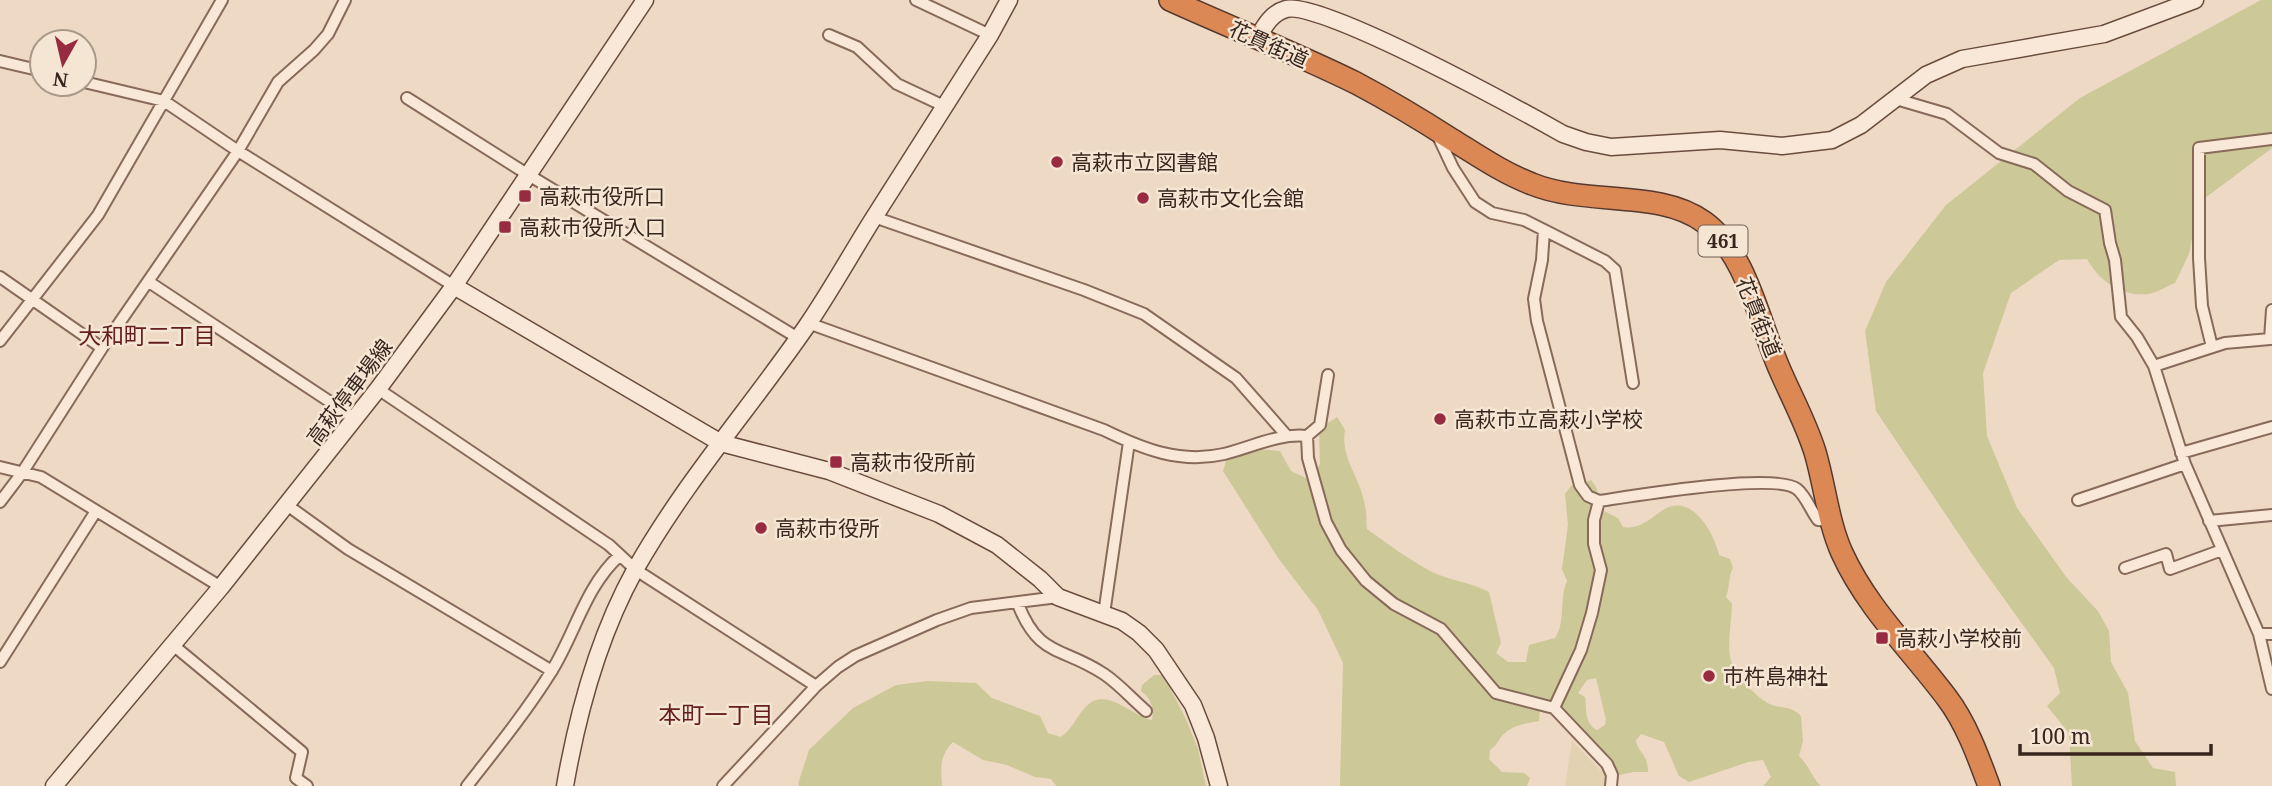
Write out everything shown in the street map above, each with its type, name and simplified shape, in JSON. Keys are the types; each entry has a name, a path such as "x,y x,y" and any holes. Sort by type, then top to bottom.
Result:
{"highway":[{"name":"花貫街道","path":"1170,0 1355,83 1435,128 1498,168 1531,184 1571,198 1655,203 1681,208 1705,222 1735,258 1779,369 1806,424 1841,550 1857,584 1948,700 1979,758 1989,786"}],"street":[{"path":"0,341 98,215 222,0"},
{"path":"0,502 238,151 278,82 328,34 345,0"},
{"name":"高萩停車場線","path":"54,786 221,587 356,419 454,286 645,0"},
{"path":"916,0 990,35"},
{"path":"565,786 573,736 584,694 615,613 635,570 705,462 808,323 990,35 1009,0"},
{"path":"1257,39 1266,23 1276,14 1298,7 1308,9 1414,54 1563,134 1586,142 1611,146 1720,140 1782,146 1832,140 1852,131 1926,75 1962,59 2104,34 2195,0"},
{"path":"829,35 857,47 897,84 944,106"},
{"path":"0,61 28,68"},
{"path":"98,85 164,101 238,151 454,286 720,443 829,471 939,514 997,545 1041,579 1058,597 1104,614 1139,633 1156,650 1193,705 1206,738 1219,786"},
{"path":"407,98 798,338"},
{"path":"1896,99 1947,114 1999,153 2034,164 2068,191 2105,210 2115,260 2121,317 2154,366 2183,459 2259,634 2272,689"},
{"path":"1435,128 1453,168 1475,202 1492,213 1524,220 1605,261 1615,270 1633,383"},
{"path":"2212,347 2202,306 2199,148 2272,139"},
{"path":"874,217 1084,290 1144,314 1236,378 1287,436"},
{"path":"1544,230 1542,260 1534,299 1537,321 1580,485 1588,496 1600,501 1751,483 1787,485 1796,487 1818,520 1832,521"},
{"path":"0,277 102,348"},
{"path":"149,282 356,419"},
{"path":"2154,366 2225,343 2271,339 2272,310"},
{"path":"808,323 1163,454 1191,458 1222,454 1288,434 1307,436 1320,425 1328,375"},
{"path":"378,389 609,545 635,570 816,686"},
{"path":"2078,500 2272,427"},
{"path":"1307,436 1308,458 1326,522 1341,550 1366,581 1394,604 1441,629 1496,694 1554,708 1607,764 1612,775 1611,786"},
{"path":"1104,614 1129,442"},
{"path":"0,467 41,477 221,587"},
{"path":"1554,708 1581,650 1592,613 1601,570 1594,544 1594,520 1600,501"},
{"path":"287,505 348,549 552,671"},
{"path":"0,662 96,511"},
{"path":"2209,520 2272,515"},
{"path":"2125,568 2166,554 2170,569 2222,550"},
{"path":"467,786 552,671 596,584 607,567 619,556"},
{"path":"723,786 816,686 855,656 971,608 1058,597"},
{"path":"1018,604 1026,626 1039,641 1105,674 1146,711"},
{"path":"2259,634 2272,634"},
{"path":"173,645 302,752 296,778 307,786"}],"shaded area":[{"path":"2261,0 2272,0 2272,148 2205,198 2194,228 2189,254 2175,283 2151,293 2129,293 2105,281 2087,259 2059,260 2011,293 1983,373 1987,436 2017,508 2067,578 2098,611 2109,631 2111,662 2128,693 2135,741 2153,768 2175,772 2176,786 2072,786 2069,733 2047,706 2060,693 2054,668 1979,564 1876,411 1865,331 1886,282 1946,205 2080,98"},
{"path":"1337,417 1345,430 1345,450 1363,496 1367,529 1432,572 1489,592 1501,643 1496,653 1508,662 1526,662 1529,645 1555,638 1558,632 1567,581 1562,569 1568,525 1565,494 1571,486 1591,480 1604,511 1618,518 1623,527 1640,525 1674,506 1683,506 1692,511 1707,526 1719,555 1730,559 1733,568 1726,597 1732,604 1729,650 1734,670 1763,700 1791,709 1801,716 1803,741 1799,756 1821,786 1763,786 1771,777 1763,760 1748,762 1689,782 1679,776 1664,742 1641,734 1636,740 1648,772 1619,775 1556,703 1545,701 1540,702 1539,721 1508,730 1490,750 1489,759 1502,772 1524,773 1530,778 1527,786 1340,786 1343,663 1318,610 1278,558 1223,471 1227,458 1259,449 1280,451 1291,471 1312,481 1320,464 1319,429","holes":["1596,678 1605,725 1597,730 1588,720 1585,697 1578,693 1587,680"]},
{"path":"1154,675 1163,675 1185,717 1198,749 1206,786 1056,786 1051,779 1035,777 1007,765 983,760 953,742 943,757 942,786 798,784 809,750 853,708 896,685 928,681 976,683 992,698 1040,716 1048,733 1061,737 1086,707 1097,700 1114,702 1152,720 1151,704 1141,691 1142,685"},
{"path":"1572,741 1604,774 1606,786 1565,786"}],"place":[{"name":"高萩市立図書館","path":"1057,162"},
{"name":"高萩市役所口","path":"525,196"},
{"name":"高萩市文化会館","path":"1143,198"},
{"name":"高萩市役所入口","path":"505,227"},
{"name":"高萩市立高萩小学校","path":"1440,419"},
{"name":"高萩市役所前","path":"836,462"},
{"name":"高萩市役所","path":"761,528"},
{"name":"高萩小学校前","path":"1882,638"},
{"name":"市杵島神社","path":"1709,676"}],"district":[{"name":"大和町二丁目","path":"147,335"},
{"name":"本町一丁目","path":"716,714"}]}
